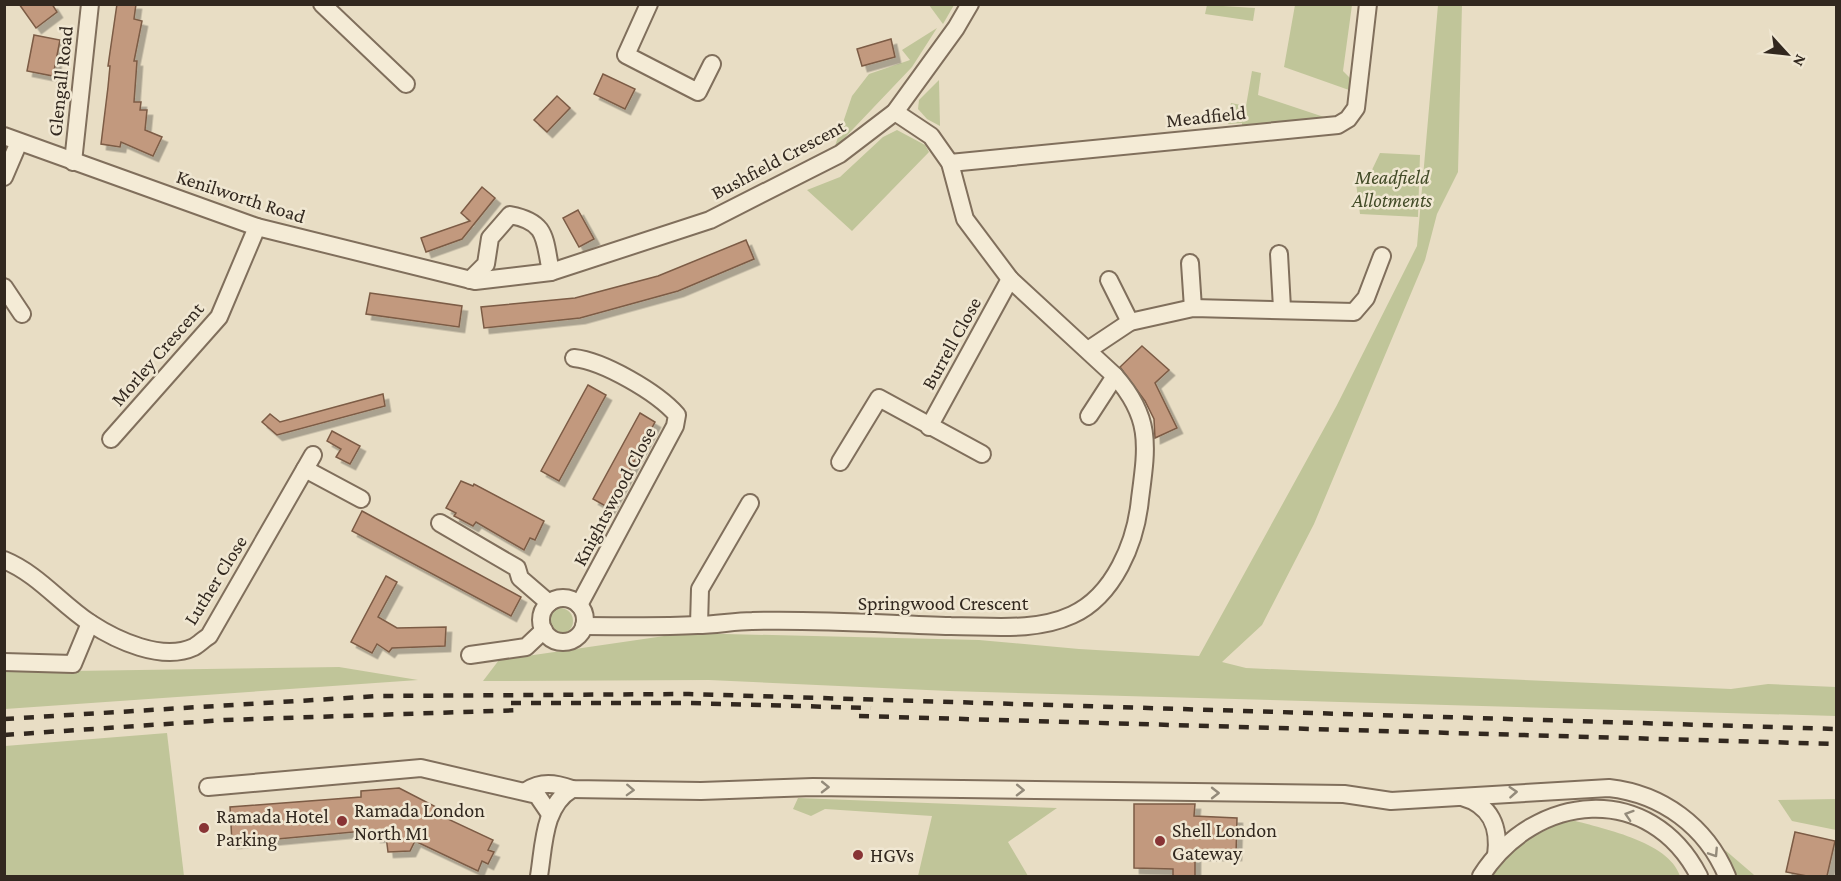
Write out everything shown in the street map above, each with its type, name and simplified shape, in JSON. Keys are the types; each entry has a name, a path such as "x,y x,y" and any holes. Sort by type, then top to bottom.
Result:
{"street":[{"name":"Glengall Road","path":"73,162 90,4"},
{"path":"322,4 406,84"},
{"path":"649,4 626,55 698,92 712,64"},
{"name":"Bushfield Crescent","path":"470,280 551,272 710,220 840,154 895,112 956,28 970,4"},
{"name":"Meadfield","path":"950,163 1338,125 1348,119 1356,108 1368,4"},
{"name":"Springwood Crescent","path":"584,626 699,625 751,621 1027,627 1073,615 1091,603 1117,571 1129,547 1140,500 1145,443 1143,418 1130,393 1115,376 1010,279 965,219 950,163 931,136 895,112"},
{"name":"Kenilworth Road","path":"12,139 257,227 470,280"},
{"path":"4,177 12,139"},
{"path":"470,280 486,264 490,238 510,215 528,218 542,229 551,272"},
{"name":"Morley Crescent","path":"111,439 219,317 257,227"},
{"path":"1279,254 1282,308"},
{"path":"1088,350 1130,322 1193,308 1282,308 1354,312 1366,298 1382,256"},
{"path":"1191,262 1193,308"},
{"name":"Burrell Close","path":"929,427 1010,279"},
{"path":"1109,280 1130,322"},
{"path":"4,287 22,314"},
{"name":"Knightswood Close","path":"574,358 606,368 668,405 677,415 675,426 579,605"},
{"path":"1089,416 1115,376"},
{"path":"840,462 879,399 982,454"},
{"name":"Luther Close","path":"4,560 23,568 90,623 139,647 168,651 193,647 209,636 309,462 362,499"},
{"path":"699,625 700,589 750,503"},
{"path":"440,523 517,568 520,578 549,603"},
{"path":"568,598 579,605 583,611 584,626 576,638 562,642 554,640 544,630 541,616 549,603 568,598"},
{"path":"4,662 73,664 90,623"},
{"path":"470,655 526,647 544,630"},
{"path":"208,787 421,768 476,783 526,791 537,795 550,814"},
{"path":"526,791 537,784 559,784 572,789 701,791 813,787 1344,794 1391,801 1590,787 1643,794 1671,808 1693,825 1711,847 1727,876"},
{"path":"538,876 550,814 559,798 572,789"},
{"path":"1458,796 1473,800 1489,812 1497,834 1496,856"},
{"path":"1481,876 1496,856 1519,834 1552,816 1569,810 1607,809 1643,819 1658,828 1678,845 1699,876"}],"green space":[{"path":"1462,4 1458,172 1437,214 1425,260 1314,524 1262,625 1222,662 1246,668 1731,689 1768,684 1836,687 1836,716 949,691 709,680 483,681 499,660 685,633 979,640 1199,656 1337,405 1417,246 1438,5"},
{"path":"929,5 954,5 943,24"},
{"path":"1207,5 1255,8 1253,21 1205,14"},
{"path":"1295,5 1352,5 1343,71 1351,79 1349,90 1284,67"},
{"path":"937,28 912,67 834,149 852,96 869,74 910,60 902,50"},
{"path":"1252,71 1261,73 1258,95 1330,119 1242,127 1242,123 1228,124 1231,103 1246,106"},
{"path":"939,80 940,126 927,119 918,109 919,100"},
{"path":"897,130 925,145 929,152 852,231 807,190 840,177 883,137"},
{"name":"Meadfield Allotments","path":"1380,153 1420,155 1418,217 1360,214 1355,175 1371,172"},
{"path":"560,608 569,612 573,621 569,630 560,634 551,630 547,621 551,612"},
{"path":"339,667 418,680 5,709 5,672"},
{"path":"167,733 184,876 5,876 5,746"},
{"path":"798,798 1057,808 1008,842 1028,876 918,876 932,816 825,809 811,816 793,809"},
{"path":"1836,799 1836,830 1792,821 1778,800"},
{"path":"1568,819 1615,832 1648,845 1673,864 1680,876 1492,876 1520,843"},
{"path":"1725,850 1753,874 1755,876 1737,876"}],"building":[{"path":"19,4 52,4 57,12 36,28"},
{"path":"117,4 136,4 134,19 142,21 134,61 137,61 134,102 141,102 140,110 147,110 145,130 162,137 153,156 121,142 120,147 101,144 110,66 108,66"},
{"path":"34,35 60,40 53,76 27,71"},
{"path":"891,39 895,57 862,66 857,49"},
{"path":"603,74 635,89 625,109 594,94"},
{"path":"557,96 570,108 547,132 534,120"},
{"path":"482,187 495,198 462,239 426,252 421,238 470,221 461,213"},
{"path":"578,210 594,239 579,247 563,218"},
{"path":"746,240 754,259 678,291 580,318 484,328 481,307 575,298 658,276"},
{"path":"370,293 462,306 459,327 366,314"},
{"path":"1142,346 1169,370 1155,383 1177,428 1155,438 1154,419 1145,401 1120,367"},
{"path":"588,385 606,395 559,481 541,471"},
{"path":"383,394 385,406 277,435 262,422 270,414 280,422"},
{"path":"640,413 655,422 609,508 593,499"},
{"path":"332,431 360,446 350,464 336,457 341,449 327,441"},
{"path":"461,481 473,486 474,484 544,521 535,540 530,538 524,550 476,522 473,526 454,516 456,513 446,508"},
{"path":"362,511 521,597 511,616 352,531"},
{"path":"386,576 397,582 378,617 397,628 446,627 445,646 392,648 389,652 377,644 372,653 351,642"},
{"name":"Ramada London North M1","path":"399,788 438,808 435,813 493,840 488,850 494,852 488,864 482,861 478,871 415,841 410,851 388,852 386,836 375,837 375,830 232,843 230,807 361,797 361,791"},
{"path":"1134,804 1195,804 1194,816 1237,818 1236,855 1195,855 1195,876 1173,876 1173,869 1134,868"},
{"path":"1795,832 1835,841 1827,876 1807,876 1786,872"}],"railway":[{"path":"4,719 379,696 689,694 1836,729"},
{"path":"511,703 688,703 871,708"},
{"path":"4,735 225,720 523,710"},
{"path":"859,716 1836,744"}],"place":[{"name":"Ramada London North M1","path":"342,821"},
{"name":"Ramada Hotel Parking","path":"204,828"},
{"name":"Shell London Gateway","path":"1160,841"},
{"name":"HGVs","path":"858,855"}]}
